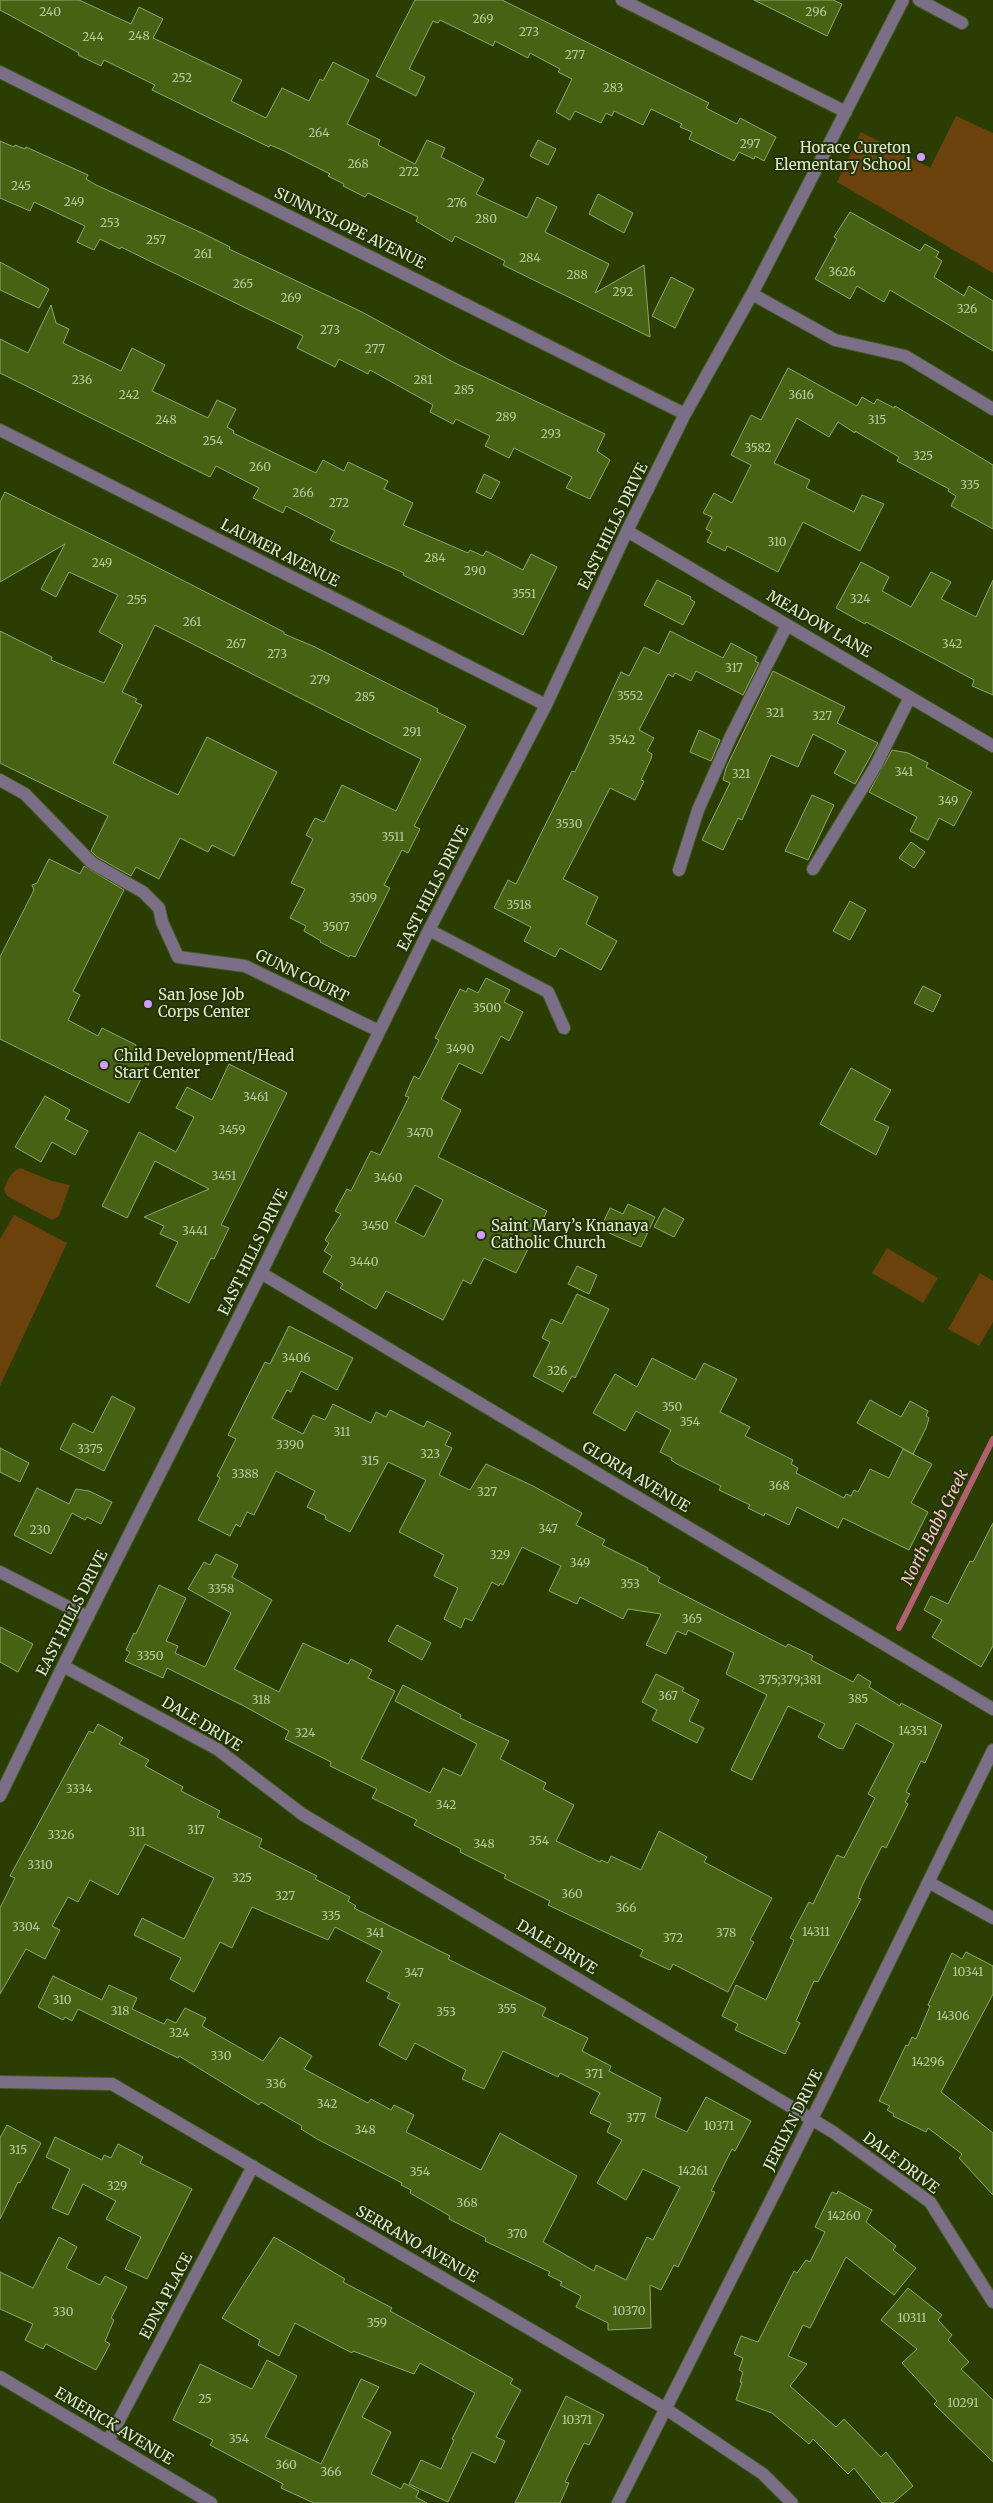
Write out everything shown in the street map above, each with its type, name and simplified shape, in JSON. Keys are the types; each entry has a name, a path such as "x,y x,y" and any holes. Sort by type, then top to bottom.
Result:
{"street":[{"path":"622,0 846,112"},
{"name":"EAST HILLS DRIVE","path":"0,1796 63,1666 262,1273 429,930 546,705 685,414 752,294 903,0"},
{"path":"919,0 962,23"},
{"name":"SUNNYSLOPE AVENUE","path":"0,72 685,414"},
{"path":"752,294 835,340 905,356 993,409"},
{"name":"LAUMER AVENUE","path":"0,430 546,705"},
{"name":"MEADOW LANE","path":"628,531 993,746"},
{"path":"679,870 702,801 731,736 787,625"},
{"path":"813,869 875,766 910,696"},
{"name":"GUNN COURT","path":"0,780 25,794 92,863 143,892 159,908 162,922 178,957 245,966 379,1031"},
{"path":"429,930 548,992 564,1028"},
{"name":"GLORIA AVENUE","path":"262,1273 993,1709"},
{"path":"0,1572 88,1617"},
{"name":"DALE DRIVE","path":"63,1666 218,1749 302,1814 812,2119 930,2202 993,2302"},
{"name":"JERILYN DRIVE","path":"618,2503 930,1883 993,1750"},
{"path":"930,1883 993,1918"},
{"name":"SERRANO AVENUE","path":"0,2082 112,2084 666,2409 763,2474 792,2503"},
{"name":"EDNA PLACE","path":"108,2441 252,2166"},
{"name":"EMERICK AVENUE","path":"0,2377 211,2503"}],"shaded area":[{"path":"956,116 993,133 993,273 837,182 861,132 930,168"},
{"path":"20,1168 52,1181 70,1185 59,1216 52,1220 7,1196 4,1190 6,1183 12,1174"},
{"path":"14,1215 67,1243 0,1386 0,1239"},
{"path":"887,1248 938,1278 923,1303 872,1273"},
{"path":"980,1273 993,1281 993,1322 979,1346 948,1329"}],"building":[{"path":"0,0 79,0 131,24 139,7 163,19 153,38 242,80 231,101 266,118 282,88 309,101 320,79 323,81 333,62 369,80 347,124 380,140 378,145 415,164 427,140 445,148 441,157 484,179 476,194 527,218 537,197 557,207 545,232 609,264 595,293 644,265 650,337 503,265 505,261 455,236 452,242 416,221 418,217 368,193 365,197 343,186 344,184 328,176 330,174 280,149 270,145 269,147 152,90 155,85 104,60 101,66 78,55 79,53 0,10"},
{"path":"415,0 502,0 709,103 706,108 737,124 740,118 776,137 764,161 755,156 754,159 739,152 734,161 689,139 692,132 680,127 682,124 651,109 643,125 614,111 612,116 606,113 601,123 575,111 570,120 556,112 572,79 558,72 560,69 530,53 528,58 495,41 493,46 440,20 438,23 433,21 409,69 425,77 416,96 376,76"},
{"path":"754,0 833,0 842,4 827,36"},
{"path":"538,140 556,149 548,165 530,156"},
{"path":"0,141 14,147 15,145 25,149 26,147 88,175 86,179 96,185 202,233 230,247 229,249 362,312 455,363 605,434 597,451 610,460 590,499 566,488 572,477 514,448 509,458 485,446 490,436 456,419 453,424 430,412 433,405 370,370 368,374 339,359 335,367 297,348 303,336 121,247 120,249 100,239 94,250 77,242 85,226 34,202 30,211 0,198"},
{"path":"598,194 633,213 624,233 589,214"},
{"path":"850,212 920,251 925,244 939,252 936,257 942,261 934,277 964,296 969,286 993,301 993,351 890,290 884,302 857,286 850,299 815,279 837,239 834,237"},
{"path":"0,262 49,289 39,308 0,290"},
{"path":"671,277 694,289 675,328 652,316"},
{"path":"51,305 56,323 69,329 63,343 121,371 132,348 165,365 152,391 208,418 217,400 236,409 227,427 234,431 233,433 316,473 323,460 344,471 348,462 388,481 384,489 413,503 403,525 468,553 470,550 483,556 486,551 523,570 531,554 557,567 523,635 403,575 404,573 330,540 335,531 286,506 283,513 253,498 259,488 216,466 210,477 0,373 0,339 28,353"},
{"path":"788,368 857,406 862,397 874,404 877,399 894,408 895,406 993,465 993,529 951,506 956,496 948,491 949,489 897,461 899,457 855,431 855,433 838,422 829,437 797,418 774,463 810,480 806,488 854,512 862,495 884,504 860,551 803,522 778,572 727,546 725,551 707,542 712,532 706,529 712,517 703,513 714,493 732,503 751,465 731,455 751,415 761,420"},
{"path":"484,474 500,482 491,499 476,492"},
{"path":"5,492 135,556 284,632 284,634 313,646 438,709 437,712 466,726 414,826 420,829 408,853 402,850 384,885 390,888 355,957 350,955 349,957 320,942 304,931 306,926 290,918 305,889 291,883 313,839 306,835 315,818 324,822 342,785 396,811 421,759 155,625 122,692 137,699 135,702 142,705 113,763 178,795 207,737 277,772 234,856 212,845 208,852 180,838 159,879 136,867 131,876 97,857 91,851 108,816 0,763 0,631 52,657 51,660 104,683 123,645 99,632 118,595 69,572 56,597 41,589 65,544 0,582 0,502"},
{"path":"861,562 889,577 882,591 911,607 931,572 951,582 941,599 976,617 993,580 993,695 972,686 974,680 836,608"},
{"path":"657,580 691,597 690,599 695,602 683,625 644,605"},
{"path":"670,631 723,658 731,643 757,657 755,661 759,663 743,695 696,671 691,681 675,673 673,677 668,674 639,730 654,738 647,751 652,754 651,759 641,780 644,781 635,800 610,788 563,879 598,897 586,924 617,941 601,970 560,948 555,957 524,941 531,927 494,908 508,880 516,884 572,771 575,772 621,672 629,676 644,647 659,654"},
{"path":"773,671 845,707 837,723 878,743 855,784 834,773 846,751 813,734 798,767 771,755 742,820 738,818 723,850 702,840 730,783 723,780 726,768"},
{"path":"699,730 720,740 711,761 690,752"},
{"path":"892,750 908,753 928,763 926,767 972,792 954,826 939,818 928,840 910,831 917,817 869,792"},
{"path":"812,795 834,805 808,860 785,851"},
{"path":"911,842 925,852 914,868 899,858"},
{"path":"49,859 80,874 84,866 124,890 73,991 80,995 68,1020 98,1036 102,1028 136,1045 133,1052 150,1061 129,1103 0,1039 0,957 34,890 32,885 37,883"},
{"path":"850,901 866,910 850,940 833,931"},
{"path":"486,978 510,990 504,1002 523,1012 509,1041 501,1036 482,1074 459,1063 441,1099 461,1110 438,1157 547,1211 516,1273 484,1258 471,1284 463,1280 443,1320 386,1291 376,1309 340,1288 343,1284 323,1272 332,1256 324,1251 329,1243 325,1240 341,1214 335,1211 347,1189 351,1191 371,1151 380,1155 409,1097 405,1096 414,1076 419,1079 439,1040 435,1038 460,989 466,992 468,988 478,993","holes":["415,1185 443,1200 424,1237 395,1222"]},
{"path":"923,986 941,995 933,1012 914,1003"},
{"path":"229,1064 287,1093 221,1225 229,1228 214,1259 211,1258 189,1303 156,1286 178,1242 160,1234 164,1226 144,1217 209,1189 155,1161 127,1218 102,1206 139,1132 176,1152 194,1117 176,1108 187,1087 212,1100"},
{"path":"851,1068 891,1090 874,1120 889,1127 876,1155 820,1124"},
{"path":"45,1096 70,1110 65,1119 88,1131 75,1155 52,1142 41,1162 15,1147"},
{"path":"628,1204 655,1217 641,1247 600,1229 610,1208 623,1214"},
{"path":"664,1208 684,1219 674,1237 654,1227"},
{"path":"577,1266 597,1275 589,1294 568,1284"},
{"path":"577,1294 609,1309 575,1378 572,1376 563,1392 533,1376 550,1342 542,1338 551,1319 562,1324"},
{"path":"289,1326 353,1358 337,1390 301,1371 291,1392 287,1390 272,1418 303,1434 313,1415 325,1420 333,1404 371,1423 376,1412 386,1417 390,1410 424,1427 427,1421 451,1433 445,1445 452,1448 439,1475 470,1490 486,1464 533,1486 582,1513 576,1525 605,1540 602,1545 648,1568 647,1570 660,1577 658,1582 786,1647 788,1644 813,1656 811,1660 853,1682 858,1674 871,1682 869,1687 900,1706 901,1703 942,1725 925,1763 921,1761 906,1792 910,1794 905,1802 908,1804 886,1848 882,1846 861,1888 858,1898 861,1899 818,1982 814,1981 796,2021 800,2023 785,2054 735,2030 738,2024 722,2016 736,1985 766,2000 794,1940 790,1938 809,1902 813,1904 837,1855 844,1858 875,1798 868,1794 894,1744 856,1723 843,1749 838,1748 818,1737 825,1724 788,1706 752,1780 731,1770 767,1695 726,1674 734,1653 688,1630 686,1635 677,1631 666,1654 646,1645 661,1614 628,1609 623,1619 580,1597 577,1604 549,1591 561,1566 522,1547 503,1585 500,1583 499,1586 492,1582 472,1621 465,1618 461,1628 444,1619 458,1588 434,1576 444,1555 399,1532 426,1480 388,1462 350,1532 325,1519 326,1516 307,1507 315,1491 276,1471 254,1515 247,1512 240,1527 236,1524 230,1536 198,1520 220,1478 217,1476 236,1439 228,1435 265,1362 270,1364"},
{"path":"652,1358 695,1380 704,1363 737,1379 720,1412 750,1427 745,1436 793,1460 791,1464 798,1468 796,1473 844,1498 846,1494 851,1496 854,1490 858,1492 870,1469 889,1478 903,1449 932,1464 911,1503 928,1512 909,1550 843,1518 838,1528 797,1507 789,1525 765,1513 764,1516 748,1508 750,1505 719,1490 721,1486 677,1464 671,1460 672,1458 660,1452 671,1430 636,1411 625,1431 593,1413 615,1374 637,1387"},
{"path":"112,1396 135,1408 104,1471 60,1449 73,1423 93,1433"},
{"path":"870,1400 901,1417 910,1401 928,1411 926,1416 929,1418 926,1428 913,1454 857,1423"},
{"path":"0,1448 29,1463 20,1482 0,1472"},
{"path":"37,1488 69,1504 76,1489 89,1491 112,1502 101,1524 87,1517 85,1520 72,1513 51,1554 14,1535"},
{"path":"993,1523 993,1646 981,1667 932,1637 942,1620 924,1610 931,1596 948,1604 970,1561 973,1562"},
{"path":"216,1554 238,1565 232,1577 272,1600 234,1669 279,1692 303,1643 348,1664 351,1659 372,1670 368,1678 395,1691 361,1759 430,1793 443,1768 461,1776 477,1744 395,1701 403,1685 461,1715 460,1718 509,1741 500,1759 546,1783 543,1789 574,1805 556,1841 600,1862 601,1860 608,1863 611,1856 641,1870 659,1831 707,1857 704,1862 772,1898 750,1940 754,1942 728,1992 673,1964 670,1970 640,1956 643,1950 548,1905 550,1901 504,1878 506,1875 460,1852 461,1849 414,1825 417,1820 372,1798 377,1789 330,1766 331,1762 285,1739 289,1731 244,1706 167,1668 163,1678 125,1661 130,1652 126,1650 134,1633 136,1634 159,1585 186,1598 166,1641 178,1646 175,1653 205,1667 231,1613 188,1589 204,1562 210,1565"},
{"path":"397,1625 431,1643 422,1660 388,1641"},
{"path":"0,1627 33,1644 18,1672 0,1662"},
{"path":"656,1674 684,1688 682,1691 699,1700 689,1721 704,1728 697,1743 652,1720 657,1710 642,1702"},
{"path":"98,1724 123,1738 119,1744 149,1760 145,1766 183,1787 181,1791 220,1811 217,1817 262,1839 259,1847 317,1876 315,1879 350,1897 348,1901 356,1906 354,1908 450,1956 448,1959 546,2008 542,2016 588,2038 582,2051 611,2066 609,2071 661,2098 655,2117 687,2132 706,2097 751,2121 735,2151 732,2149 711,2191 715,2192 678,2267 674,2265 661,2290 650,2285 651,2328 608,2330 608,2323 576,2307 581,2296 560,2285 562,2282 548,2275 550,2272 485,2241 486,2238 449,2219 450,2216 410,2193 411,2190 401,2185 402,2183 317,2139 301,2129 302,2126 261,2102 259,2105 179,2056 178,2058 78,2009 72,2021 65,2017 63,2020 38,2007 53,1976 102,2000 109,1985 137,1998 132,2009 164,2024 167,2019 176,2023 185,2008 206,2018 202,2026 263,2061 280,2037 312,2056 304,2069 368,2103 371,2099 391,2110 394,2105 414,2115 406,2132 481,2170 500,2133 577,2176 543,2242 594,2271 596,2265 626,2280 647,2237 653,2240 680,2187 643,2169 626,2200 597,2183 622,2140 607,2132 611,2123 590,2113 600,2093 560,2073 558,2077 503,2051 484,2089 462,2079 466,2070 415,2043 406,2060 379,2045 400,2004 387,1998 390,1993 366,1981 382,1951 335,1927 328,1940 252,1907 232,1948 220,1942 194,1992 170,1979 181,1958 134,1935 142,1918 184,1939 214,1878 145,1844 118,1895 90,1880 78,1902 68,1897 52,1926 60,1930 45,1959 26,1949 0,1994 0,1908 15,1878 10,1876 89,1731 93,1733"},
{"path":"966,1952 993,1966 993,1994 941,2092 993,2133 993,2195 959,2158 962,2154 928,2128 926,2132 893,2116 894,2114 887,2110 890,2106 879,2101 906,2045 908,2046 912,2037 916,2039 930,2006 928,2005 952,1953 962,1959"},
{"path":"7,2125 41,2143 20,2183 18,2182 0,2219 0,2138"},
{"path":"55,2137 102,2160 104,2155 111,2158 118,2144 143,2157 140,2163 192,2189 147,2279 125,2269 141,2237 106,2219 116,2201 83,2184 68,2215 52,2208 70,2169 46,2157"},
{"path":"838,2191 872,2210 866,2222 896,2246 893,2250 916,2268 894,2295 846,2257 810,2328 803,2325 788,2356 807,2364 790,2386 836,2427 844,2419 881,2457 886,2452 913,2486 893,2503 882,2503 854,2468 848,2474 813,2439 809,2444 772,2413 736,2400 742,2382 740,2382 743,2372 739,2370 743,2358 734,2354 741,2336 758,2342 794,2271 797,2273 806,2260 810,2262 825,2232 815,2227 832,2192 837,2194"},
{"path":"59,2237 77,2247 66,2268 100,2285 105,2276 127,2287 111,2318 114,2320 105,2341 110,2344 96,2370 46,2344 43,2349 25,2340 33,2324 0,2309 0,2272 33,2288"},
{"path":"274,2237 345,2279 343,2282 392,2308 390,2311 513,2379 510,2384 521,2390 496,2437 505,2441 495,2463 472,2452 448,2502 409,2484 421,2460 441,2469 454,2440 452,2439 475,2393 420,2363 414,2374 353,2351 352,2353 295,2323 279,2356 258,2345 260,2340 222,2318"},
{"path":"908,2288 942,2315 938,2320 952,2335 948,2340 969,2362 961,2369 993,2400 993,2462 934,2404 937,2401 902,2363 917,2349 881,2320"},
{"path":"267,2360 297,2376 265,2437 321,2464 361,2379 379,2387 362,2417 391,2432 371,2474 401,2489 404,2483 419,2491 416,2497 427,2503 314,2503 281,2488 283,2484 210,2445 213,2440 173,2420 200,2364 252,2389"},
{"path":"566,2396 604,2415 589,2445 584,2443 565,2482 569,2483 560,2503 515,2503"}],"waterway":[{"name":"North Babb Creek","path":"899,1628 993,1439"}],"place":[{"name":"Horace Cureton Elementary School","path":"921,157"},
{"name":"San Jose Job Corps Center","path":"148,1004"},
{"name":"Child Development/Head Start Center","path":"104,1065"},
{"name":"Saint Mary’s Knanaya Catholic Church","path":"481,1235"}]}
